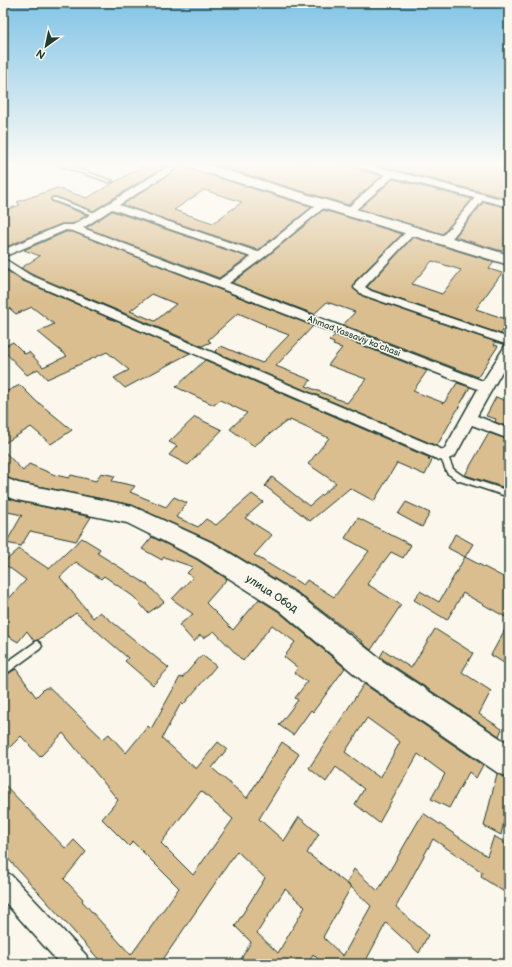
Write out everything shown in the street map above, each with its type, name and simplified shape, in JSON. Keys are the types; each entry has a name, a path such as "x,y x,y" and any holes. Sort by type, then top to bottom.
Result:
{"street":[{"path":"3,254 65,227 75,228 108,208"},
{"path":"118,208 259,256"},
{"path":"221,284 259,256 318,208"},
{"path":"336,208 509,260"},
{"path":"348,212 352,208"},
{"path":"444,241 471,208"},
{"name":"Ahmad Yassaviy koʻchasi","path":"75,228 486,387"},
{"path":"412,231 360,284 359,288 367,293 509,342"},
{"path":"3,261 26,277 444,456 450,452 468,418 509,349"},
{"path":"468,418 509,434"},
{"name":"улица Обод","path":"3,486 17,491 132,515 206,551 288,602 374,672 509,762"},
{"path":"3,883 76,964"}],"lane":[{"path":"79,208 97,215"},
{"path":"444,456 450,471 460,478 509,494"},
{"path":"3,671 37,646"}],"building":[{"path":"11,208 69,208 87,215 73,224 61,224 3,248 3,211"},
{"path":"86,208 98,208 93,211"},
{"path":"131,208 177,208 174,210 213,223 234,208 311,208 258,250"},
{"path":"360,208 464,208 443,234 359,209"},
{"path":"479,208 509,208 509,242 502,251 455,237"},
{"path":"323,210 402,234 355,281 353,288 363,296 496,342 494,345 498,346 478,377 343,325 355,312 327,302 314,314 232,283 264,259"},
{"path":"112,211 248,257 219,278 86,228"},
{"path":"66,232 73,232 313,326 276,366 311,380 306,386 347,403 366,379 328,365 342,348 333,345 334,343 329,341 335,335 427,371 413,391 444,403 457,383 470,387 437,446 215,352 221,346 262,363 289,335 265,326 266,325 238,313 208,340 211,342 202,346 31,274 21,268 40,256 24,250","holes":["152,294 176,304 155,321 130,311"]},
{"path":"413,237 494,262 489,269 502,273 476,309 509,320 501,334 367,287","holes":["432,261 461,270 442,294 412,284"]},
{"path":"3,268 21,280 190,353 125,388 114,378 129,370 107,352 47,379 38,369 27,375 3,350 3,347 13,342 25,354 29,352 43,367 67,356 38,332 54,324 32,307 16,314 3,303"},
{"path":"205,360 430,458 428,460 432,461 425,475 397,463 374,501 350,488 310,521 265,486 272,477 309,506 336,483 308,464 329,438 290,420 254,446 230,429 247,413 220,400 214,405 176,387"},
{"path":"20,385 38,403 72,430 51,444 31,427 3,444 3,393"},
{"path":"509,396 509,427 495,422 496,419 486,416 496,397 506,401"},
{"path":"195,417 222,430 188,465 169,455 177,446 169,442"},
{"path":"489,433 509,440 509,489 465,475"},
{"path":"3,450 23,471 29,464 55,475 69,478 71,475 96,481 101,473 115,476 112,481 135,486 130,492 166,507 174,497 187,503 176,517 198,527 206,519 216,525 252,494 263,502 245,518 272,535 254,555 303,585 307,580 334,597 369,551 345,538 358,518 411,545 403,558 391,552 367,584 401,605 371,650 362,643 363,642 298,593 216,543 132,505 18,482 3,476"},
{"path":"3,497 91,517 76,541 30,531 21,546 6,543 22,515 3,511"},
{"path":"406,502 430,513 422,527 398,514"},
{"path":"455,534 473,544 465,557 448,548"},
{"path":"152,537 196,559 227,579 206,603 233,630 259,599 279,612 345,668 313,712 311,710 293,735 279,725 298,700 295,698 307,682 294,673 298,668 284,657 295,642 272,625 243,661 214,631 204,638 200,635 194,642 179,625 193,614 172,599 193,577 187,573 193,567 164,557 162,560 142,549"},
{"path":"82,538 100,549 97,553 148,585 164,602 148,613 134,597 104,576 101,579 76,562 60,577 93,618 100,612 169,668 153,685 125,661 128,658 76,613 38,640 34,641 27,631 18,642 3,633 3,605 26,580 3,563 19,549 49,569"},
{"path":"465,557 509,580 509,619 463,593 447,620 414,600 420,591 439,602"},
{"path":"509,622 509,666 491,655"},
{"path":"435,629 473,653 462,672 491,691 479,714 502,729 499,736 380,657 384,650 411,668"},
{"path":"202,655 216,666 183,705 181,703 162,738 196,769 218,742 227,749 212,768 247,798 282,742 299,754 259,819 284,841 299,817 319,834 307,853 351,887 347,883 354,869 378,891 423,813 487,856 494,836 509,845 509,895 481,877 482,872 433,839 396,907 428,935 419,953 386,923 364,964 323,964 313,954 308,964 246,964 241,959 251,942 235,926 265,878 237,851 160,964 103,964 3,853 3,783 66,849 74,840 86,852 64,879 131,955 179,888 133,842 129,846 102,819 118,800 63,733 40,757 21,736 3,754 3,677 16,669 36,697 45,688 50,688 103,739 109,734 126,753 148,726 151,729 180,677 182,678","holes":["201,791 233,819 193,875 161,843","351,887 371,906 343,956 323,937","285,889 305,907 278,953 257,933"]},
{"path":"364,684 483,765 476,778 469,772 449,808 431,799 445,774 418,754 379,823 355,804 364,789 336,767 326,782 309,768","holes":["367,718 400,742 380,778 345,752"]},
{"path":"497,774 509,778 509,798 501,835 484,826"}],"railway":[{"path":"3,956 11,964"}]}
